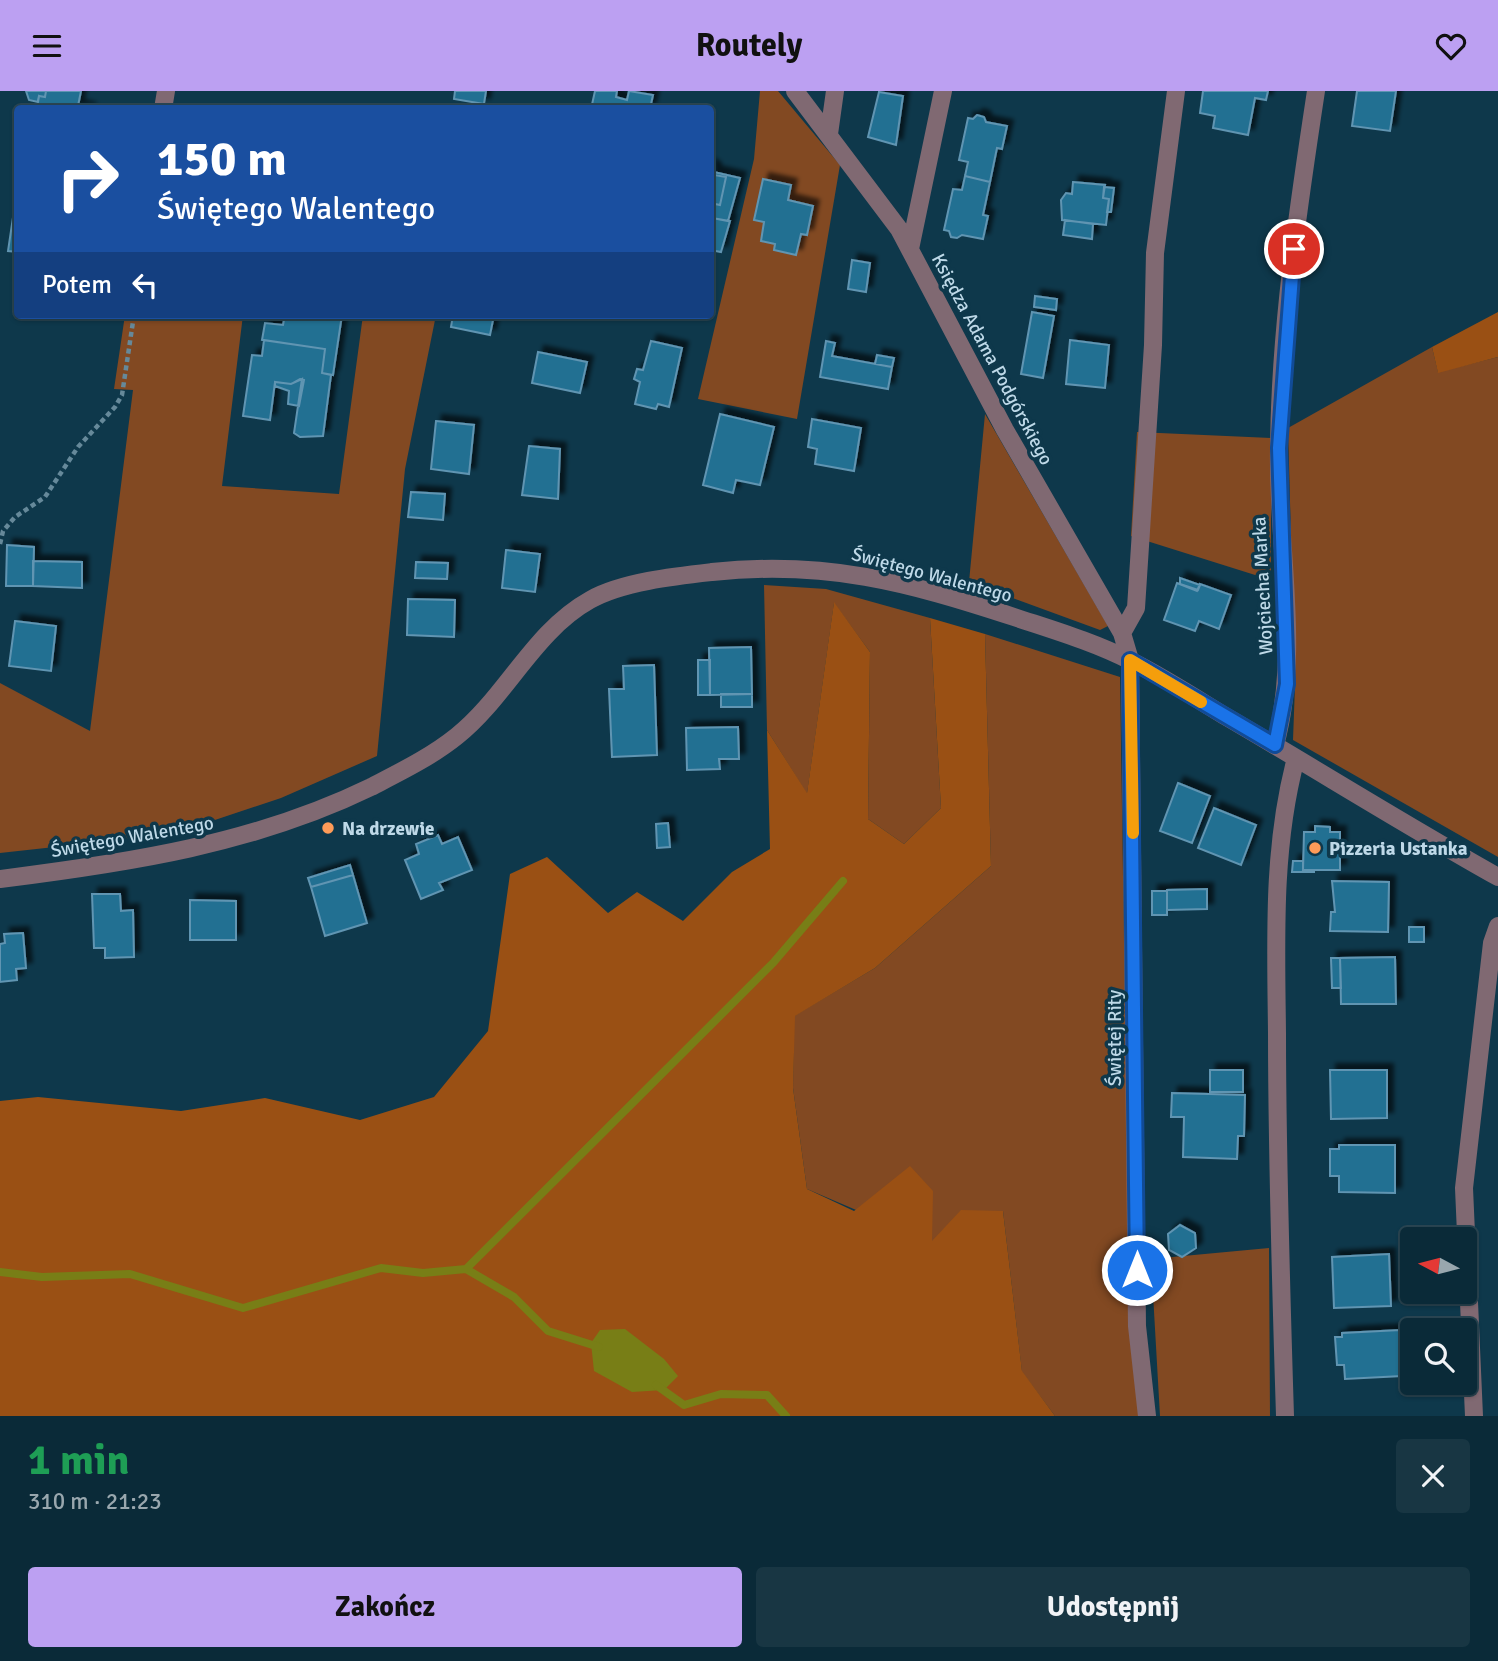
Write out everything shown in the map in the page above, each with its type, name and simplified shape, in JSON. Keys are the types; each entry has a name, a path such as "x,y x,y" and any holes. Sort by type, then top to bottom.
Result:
{"street":[{"name":"Księdza Adama Podgórskiego","path":"795,91 870,188 910,249 1005,430 1122,633 1130,660"},
{"path":"829,134 835,91"},
{"path":"910,249 943,91"},
{"path":"1122,633 1136,608 1153,345 1155,253 1176,91"},
{"name":"Wojciecha Marka","path":"1275,745 1287,684 1279,514 1283,373 1299,200 1316,91"},
{"name":"Świętego Walentego","path":"0,879 184,852 244,836 338,803 447,744 478,720 556,624 592,598 685,575 753,568 810,568 850,573 954,597 1063,633 1130,660 1405,825 1498,877"},
{"name":"Świętej Rity","path":"1130,660 1137,1326 1147,1416"},
{"path":"1285,1416 1278,1198 1276,870 1287,789 1296,758"},
{"path":"1474,1416 1464,1188 1492,943 1498,926"}],"path":[{"path":"0,544 3,531 15,517 45,498 78,447 116,407 122,395 133,319"}],"shaded area":[{"path":"760,91 778,91 840,165 797,419 698,399 754,159"},
{"path":"1498,312 1498,357 1438,373 1432,347"},
{"path":"124,319 243,319 222,486 339,494 362,319 435,319 405,469 377,756 281,798 173,834 0,853 0,683 90,731 133,390 114,389"},
{"path":"1432,347 1438,372 1498,357 1498,857 1293,740 1295,685 1288,428"},
{"path":"985,414 1108,626 1100,630 969,582"},
{"path":"1137,432 1271,438 1271,580 1131,536"},
{"path":"764,585 826,589 930,618 941,808 904,844 868,819 870,652 834,603 807,794 767,730"},
{"path":"834,602 870,652 868,819 904,844 941,808 930,618 985,634 991,866 875,968 795,1016 793,1088 807,1189 854,1211 910,1166 933,1191 932,1241 961,1210 1003,1211 1022,1371 1055,1416 0,1416 0,1101 38,1097 181,1111 265,1098 360,1120 434,1097 488,1031 510,874 547,857 608,913 637,892 683,921 732,872 770,849 767,730 807,793"},
{"path":"985,634 1120,677 1129,1275 1140,1416 1055,1416 1022,1372 1003,1211 931,1242 807,1189 793,1088 794,1016 875,968 991,866"},
{"path":"1269,1248 1270,1416 1160,1416 1151,1259"},
{"path":"625,1329 664,1359 678,1376 664,1390 632,1392 594,1371 591,1343 600,1330"}],"building":[{"path":"26,91 46,91 45,97 39,96 38,102 29,100"},
{"path":"46,91 81,91 78,105 37,105 39,96 45,97"},
{"path":"455,91 486,91 484,104 454,99"},
{"path":"595,91 617,91 616,97 627,100 629,91 653,95 651,105 592,105"},
{"path":"1203,91 1268,91 1266,100 1255,98 1248,135 1213,128 1215,116 1200,113"},
{"path":"1357,91 1396,91 1390,131 1352,126"},
{"path":"879,92 903,96 896,145 868,137"},
{"path":"977,115 984,117 986,122 1007,126 1002,149 997,148 990,182 965,176 968,162 959,160 968,118 973,119"},
{"path":"714,172 740,178 728,221 714,218 715,204 720,205 726,177 714,175"},
{"path":"714,175 726,177 720,205 715,204 714,209"},
{"path":"965,176 990,182 983,215 988,216 983,239 962,235 951,237 949,231 944,230 953,189 962,190"},
{"path":"763,179 791,185 788,200 813,206 807,235 801,234 796,255 774,250 775,244 761,241 764,222 754,220"},
{"path":"1073,182 1105,185 1103,198 1109,199 1106,225 1062,220 1061,200 1066,193 1072,194"},
{"path":"1104,187 1114,188 1111,212 1107,212 1109,199 1103,198"},
{"path":"14,210 14,252 8,251"},
{"path":"714,218 730,221 721,252 714,251"},
{"path":"1065,220 1093,224 1092,239 1063,235"},
{"path":"852,260 870,263 866,292 848,289"},
{"path":"1035,296 1057,299 1056,310 1034,307"},
{"path":"1032,312 1054,316 1043,378 1021,374"},
{"path":"284,319 341,319 333,375 322,373 325,349 262,340 265,323 283,325"},
{"path":"452,319 493,319 490,335 451,327"},
{"path":"264,340 325,349 322,373 331,375 323,436 300,437 294,433 302,379 291,384 275,382 270,420 243,416 252,355 262,356"},
{"path":"1070,340 1109,345 1105,388 1066,384"},
{"path":"651,341 682,348 669,407 658,404 656,409 635,404 640,382 634,379 637,369 643,370"},
{"path":"826,341 835,343 832,356 892,367 888,389 820,377"},
{"path":"538,352 587,362 580,393 532,383"},
{"path":"877,355 894,358 892,367 875,364"},
{"path":"300,379 304,380 299,406 288,404 289,391 275,386 275,382 291,384"},
{"path":"720,414 774,427 760,485 736,480 733,493 703,485"},
{"path":"812,419 861,428 854,471 815,464 817,449 808,447"},
{"path":"436,421 474,425 469,474 431,469"},
{"path":"529,446 560,449 558,499 522,495"},
{"path":"411,492 445,494 443,520 408,517"},
{"path":"7,545 34,547 33,586 6,586"},
{"path":"506,550 540,554 535,592 502,588"},
{"path":"33,561 82,562 82,588 33,586"},
{"path":"416,562 448,563 447,579 415,578"},
{"path":"1180,578 1200,585 1198,590 1180,584"},
{"path":"1177,583 1197,591 1200,584 1231,595 1219,629 1199,621 1195,631 1164,620"},
{"path":"408,599 455,600 454,637 407,635"},
{"path":"15,621 56,626 51,671 9,666"},
{"path":"751,647 752,694 710,695 709,648"},
{"path":"698,660 710,660 710,695 698,695"},
{"path":"654,665 657,755 612,757 609,689 624,689 623,666"},
{"path":"721,694 752,694 752,707 721,707"},
{"path":"738,727 739,759 719,759 720,769 687,770 686,728"},
{"path":"1178,783 1210,796 1192,843 1160,831"},
{"path":"1214,808 1256,825 1241,865 1198,848"},
{"path":"668,823 670,847 657,848 656,824"},
{"path":"1315,826 1330,827 1330,832 1340,832 1340,870 1303,870 1304,832 1315,832"},
{"path":"438,835 442,844 458,837 472,870 439,883 443,890 421,899 405,860 419,854 416,844"},
{"path":"1293,861 1303,861 1303,870 1314,872 1292,872"},
{"path":"350,865 353,875 311,887 308,878"},
{"path":"353,875 367,923 325,936 311,887"},
{"path":"1332,881 1389,882 1388,932 1330,931 1331,912 1335,912"},
{"path":"1207,889 1207,909 1167,910 1167,890"},
{"path":"1152,891 1167,891 1167,915 1152,915"},
{"path":"92,894 120,894 121,911 133,910 134,957 105,958 105,948 94,948"},
{"path":"190,900 236,901 236,940 190,940"},
{"path":"1409,927 1424,927 1424,942 1409,942"},
{"path":"23,933 26,968 16,969 17,980 0,982 0,944 5,943 4,934"},
{"path":"1395,957 1396,1004 1341,1004 1340,958"},
{"path":"1331,958 1340,958 1341,988 1332,988"},
{"path":"1210,1070 1243,1070 1243,1092 1210,1092"},
{"path":"1330,1070 1387,1070 1387,1118 1331,1119"},
{"path":"1172,1093 1245,1095 1244,1136 1238,1136 1237,1159 1183,1157 1184,1117 1171,1117"},
{"path":"1339,1145 1395,1145 1395,1193 1339,1192 1339,1176 1330,1176 1330,1149 1339,1149"},
{"path":"1180,1225 1195,1233 1196,1248 1182,1257 1169,1250 1168,1234"},
{"path":"1389,1254 1391,1306 1334,1308 1332,1257"},
{"path":"1400,1330 1400,1376 1345,1379 1344,1365 1337,1365 1335,1337 1342,1337 1342,1333"}],"waterway":[{"path":"466,1269 773,963 843,881"},
{"path":"0,1272 42,1277 130,1274 243,1308 381,1268 423,1273 466,1269 514,1297 548,1331 599,1347"},
{"path":"656,1385 684,1405 721,1394 767,1395 786,1416"}],"slow traffic":[{"path":"1133,833 1130,660 1201,702"}],"place":[{"name":"Na drzewie","path":"328,828"},
{"name":"Pizzeria Ustanka","path":"1315,848"}],"route":[{"path":"1137,1270 1130,660 1275,745 1287,684 1279,514 1279,448 1294,249"}]}
